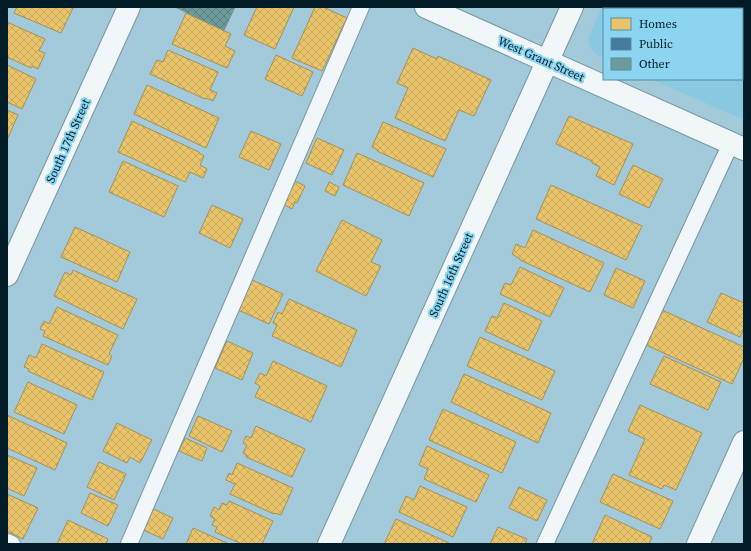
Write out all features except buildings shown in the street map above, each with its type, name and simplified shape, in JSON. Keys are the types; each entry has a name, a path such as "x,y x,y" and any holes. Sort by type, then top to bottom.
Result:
{"street":[{"name":"South 17th Street","path":"7,276 129,7"},
{"name":"West Grant Street","path":"426,7 738,146"},
{"name":"South 16th Street","path":"329,544 572,7"},
{"path":"698,544 744,442"}],"lane":[{"path":"129,544 361,7"},
{"path":"545,544 738,146"},
{"path":"7,542 12,544"}],"shaded area":[{"path":"602,7 725,8 603,8 603,58 597,55 590,47 588,40"},
{"path":"743,16 744,16 744,120 653,80 743,80"}]}
